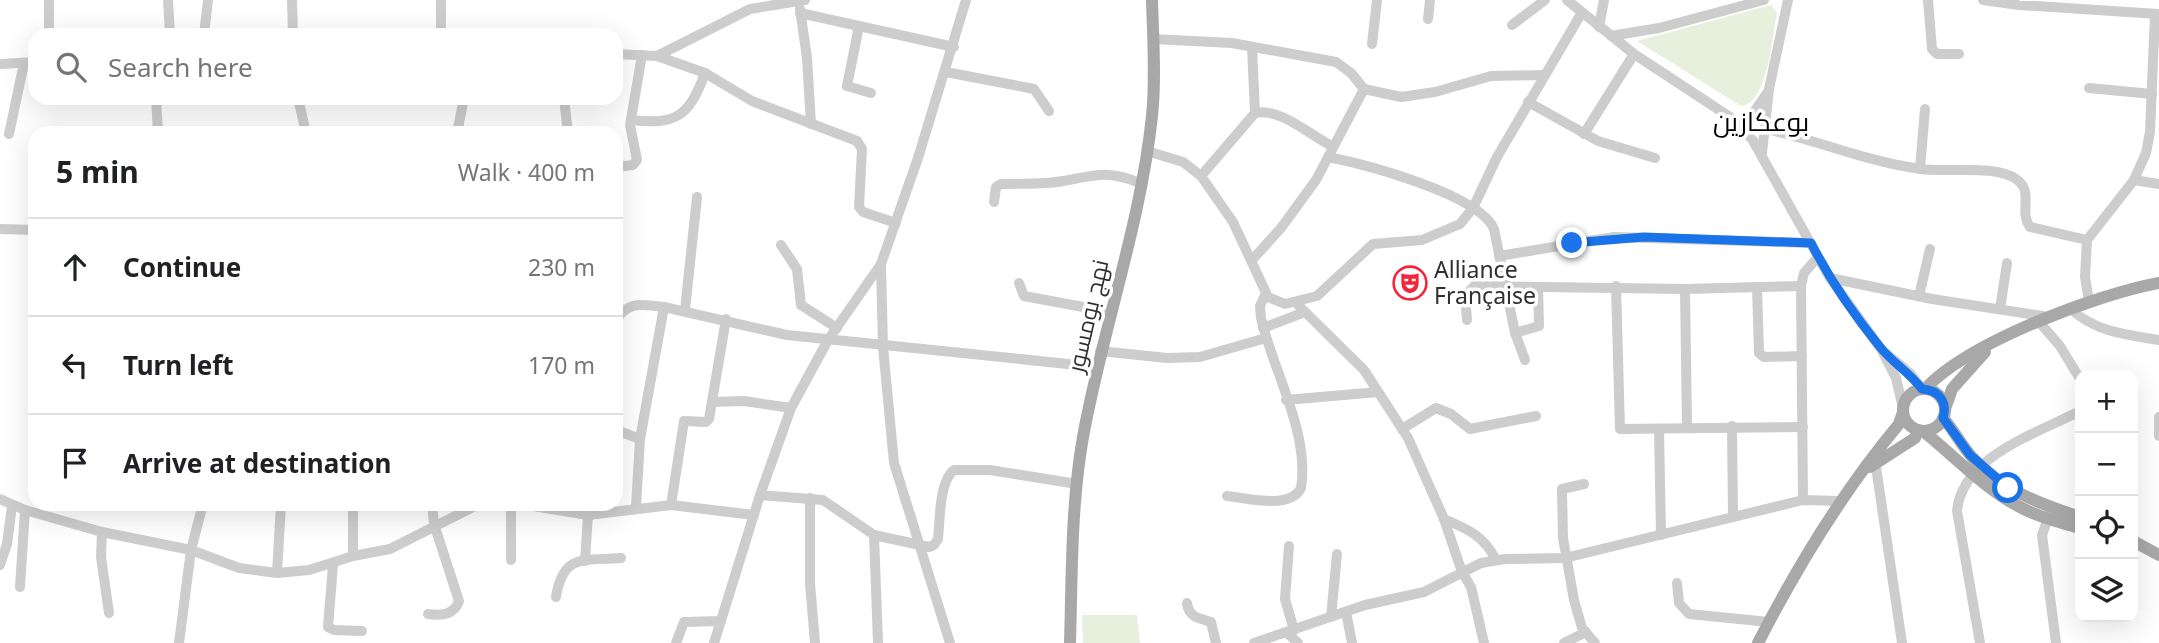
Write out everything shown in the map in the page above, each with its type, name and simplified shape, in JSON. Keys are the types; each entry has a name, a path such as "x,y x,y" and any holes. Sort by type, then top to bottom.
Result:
{"main road":[{"name":"نهج بومسور","path":"1070,643 1077,484 1100,351 1140,183 1152,114 1152,0"},
{"path":"1758,643 1840,501 1858,476 1875,459 1899,424 1909,395 1923,389 1941,371 2044,320 2089,301 2159,283"},
{"path":"1875,459 1914,438 1921,430 1939,425 1952,389 1992,344"},
{"path":"1923,389 1941,398 1944,414 1977,471"},
{"path":"1903,410 1908,423 1977,471 2013,503 2049,513 2075,516"},
{"path":"2049,513 2075,526"},
{"path":"2138,544 2159,555"}],"street":[{"path":"48,0 49,28"},
{"path":"168,0 170,28"},
{"path":"205,28 208,0"},
{"path":"292,0 293,28"},
{"path":"441,0 441,28"},
{"path":"714,643 760,495 791,408 828,340 881,264 946,72 966,0"},
{"path":"1372,44 1377,0"},
{"path":"1428,19 1430,0"},
{"path":"1512,25 1545,0"},
{"path":"1567,0 1581,14 1634,54 1743,128 1762,153 1830,278 1881,349 1896,379 1903,410"},
{"path":"1599,27 1604,0"},
{"path":"1611,36 1659,28 1726,4 1764,0"},
{"path":"1762,153 1769,89 1787,0"},
{"path":"1928,0 1932,49 1937,54 1959,54"},
{"path":"1983,0 2157,14 2152,94 2154,133 2134,180 2087,240 2085,277 2089,301"},
{"path":"657,56 750,9 802,1 800,13 811,124"},
{"path":"800,13 954,47"},
{"path":"1147,151 1183,162 1201,176 1233,222 1266,293 1278,302 1296,303 1327,289 1373,244 1422,240 1461,224 1473,208 1528,102 1581,14"},
{"path":"859,26 847,86 871,93"},
{"path":"1153,39 1211,40 1336,62 1351,73 1364,89 1383,95 1416,97 1491,76 1544,75"},
{"path":"1201,176 1255,113 1252,47"},
{"path":"623,54 657,56 705,73 752,101 857,141 862,149 859,207 863,212 896,223"},
{"path":"1584,134 1634,54"},
{"path":"623,166 637,163 631,120 642,55"},
{"path":"9,134 23,63"},
{"path":"0,64 28,63"},
{"path":"946,72 1034,89 1049,111"},
{"path":"631,120 660,124 675,119 692,102 705,73"},
{"path":"2089,88 2152,94"},
{"path":"1252,260 1295,209 1328,157 1364,89"},
{"path":"1743,128 1751,120 1769,89"},
{"path":"1528,102 1584,134 1655,158"},
{"path":"156,105 158,126"},
{"path":"300,105 304,126"},
{"path":"458,126 463,105"},
{"path":"565,105 567,126"},
{"path":"1920,169 1925,109"},
{"path":"1255,113 1285,119 1332,146"},
{"path":"1766,129 1920,169 2006,174 2020,182 2027,192 2025,219 2030,227 2087,240"},
{"path":"1328,157 1400,175 1473,208 1492,224 1503,284 1525,360"},
{"path":"994,202 996,187 1001,184 1063,181 1099,173 1116,173 1140,183"},
{"path":"2134,180 2159,184"},
{"path":"685,310 697,197"},
{"path":"0,229 28,230"},
{"path":"1499,256 1614,237 1811,243"},
{"path":"781,245 797,269 801,305 837,328"},
{"path":"1919,296 1930,249"},
{"path":"1803,500 1801,286 1804,273 1818,257"},
{"path":"2000,309 2007,263"},
{"path":"881,264 883,347 894,463 950,643"},
{"path":"1830,278 2000,309 2044,320 2075,371"},
{"path":"1019,283 1024,296 1110,312"},
{"path":"1466,320 1465,296 1468,288 1503,284 1685,289 1801,286"},
{"path":"1616,286 1618,426 1622,430 1732,426 1803,427"},
{"path":"1515,333 1539,327 1538,287"},
{"path":"1757,287 1759,353 1764,357 1802,356"},
{"path":"1685,289 1688,427"},
{"path":"1227,496 1279,500 1299,493 1303,479 1301,448 1264,332 1260,306 1266,293"},
{"path":"1296,303 1364,370 1422,465 1462,572 1475,596 1484,643"},
{"path":"623,311 634,304 664,307 726,319 772,332 828,340 1097,367"},
{"path":"636,507 640,439 664,307"},
{"path":"2071,309 2082,320 2099,328 2159,341"},
{"path":"1100,351 1167,358 1200,357 1264,332 1305,312"},
{"path":"671,505 684,421 708,421 726,319"},
{"path":"1881,349 1910,373 1923,389"},
{"path":"1286,400 1378,392"},
{"path":"712,402 744,401 791,408"},
{"path":"1402,429 1436,408 1451,414 1468,428 1475,429 1536,416"},
{"path":"1980,643 1957,511 1961,493 1977,471 2003,452 2075,414"},
{"path":"2159,417 2159,436"},
{"path":"1732,426 1733,515"},
{"path":"1660,429 1661,535"},
{"path":"623,433 640,439"},
{"path":"1875,459 1902,643"},
{"path":"760,495 810,498 836,507 874,536 929,547 938,539 945,486 950,472 954,470 990,470 1077,484"},
{"path":"1584,484 1565,487 1561,492 1566,558 1578,616 1595,643"},
{"path":"810,498 810,583 815,643"},
{"path":"0,499 28,511"},
{"path":"1254,643 1346,612 1424,592 1462,572 1496,560 1566,558 1803,500 1840,501"},
{"path":"623,507 671,505 754,515"},
{"path":"0,565 7,544 12,506"},
{"path":"20,587 25,510"},
{"path":"28,511 102,532 191,550 239,568 277,573 332,565 354,555 390,549 463,511"},
{"path":"178,643 191,550 201,511"},
{"path":"277,573 281,511"},
{"path":"353,511 354,555"},
{"path":"428,614 454,611 459,601 434,524 433,511"},
{"path":"511,511 511,559"},
{"path":"564,511 588,515 602,511"},
{"path":"2049,513 2042,535 2056,643"},
{"path":"585,561 588,515"},
{"path":"1444,519 1477,534 1496,560"},
{"path":"102,532 101,556 109,613"},
{"path":"874,536 878,643"},
{"path":"1289,546 1285,599 1291,632 1298,643"},
{"path":"1331,617 1337,554"},
{"path":"556,597 559,576 564,568 585,561 621,558"},
{"path":"332,565 328,627 334,630 362,631"},
{"path":"1677,583 1679,603 1689,614 1769,622"},
{"path":"1187,603 1188,611 1194,617 1212,622 1216,643"},
{"path":"1346,612 1352,643"},
{"path":"676,643 684,622 721,621"},
{"path":"1564,643 1586,632"}],"green space":[{"path":"1771,5 1777,13 1763,82 1750,102 1741,106 1637,41"},
{"path":"1082,615 1137,615 1140,643 1083,643"}],"place":[{"name":"Alliance Française","path":"1410,283"}],"district":[{"name":"بوعكازين","path":"1761,122"}],"route":[{"path":"1572,243 1614,237 1644,237 1811,243 1830,278 1881,349 1910,373 1922,389 1937,393 1944,403 1943,418 1962,445 1981,467 2008,488"}]}
